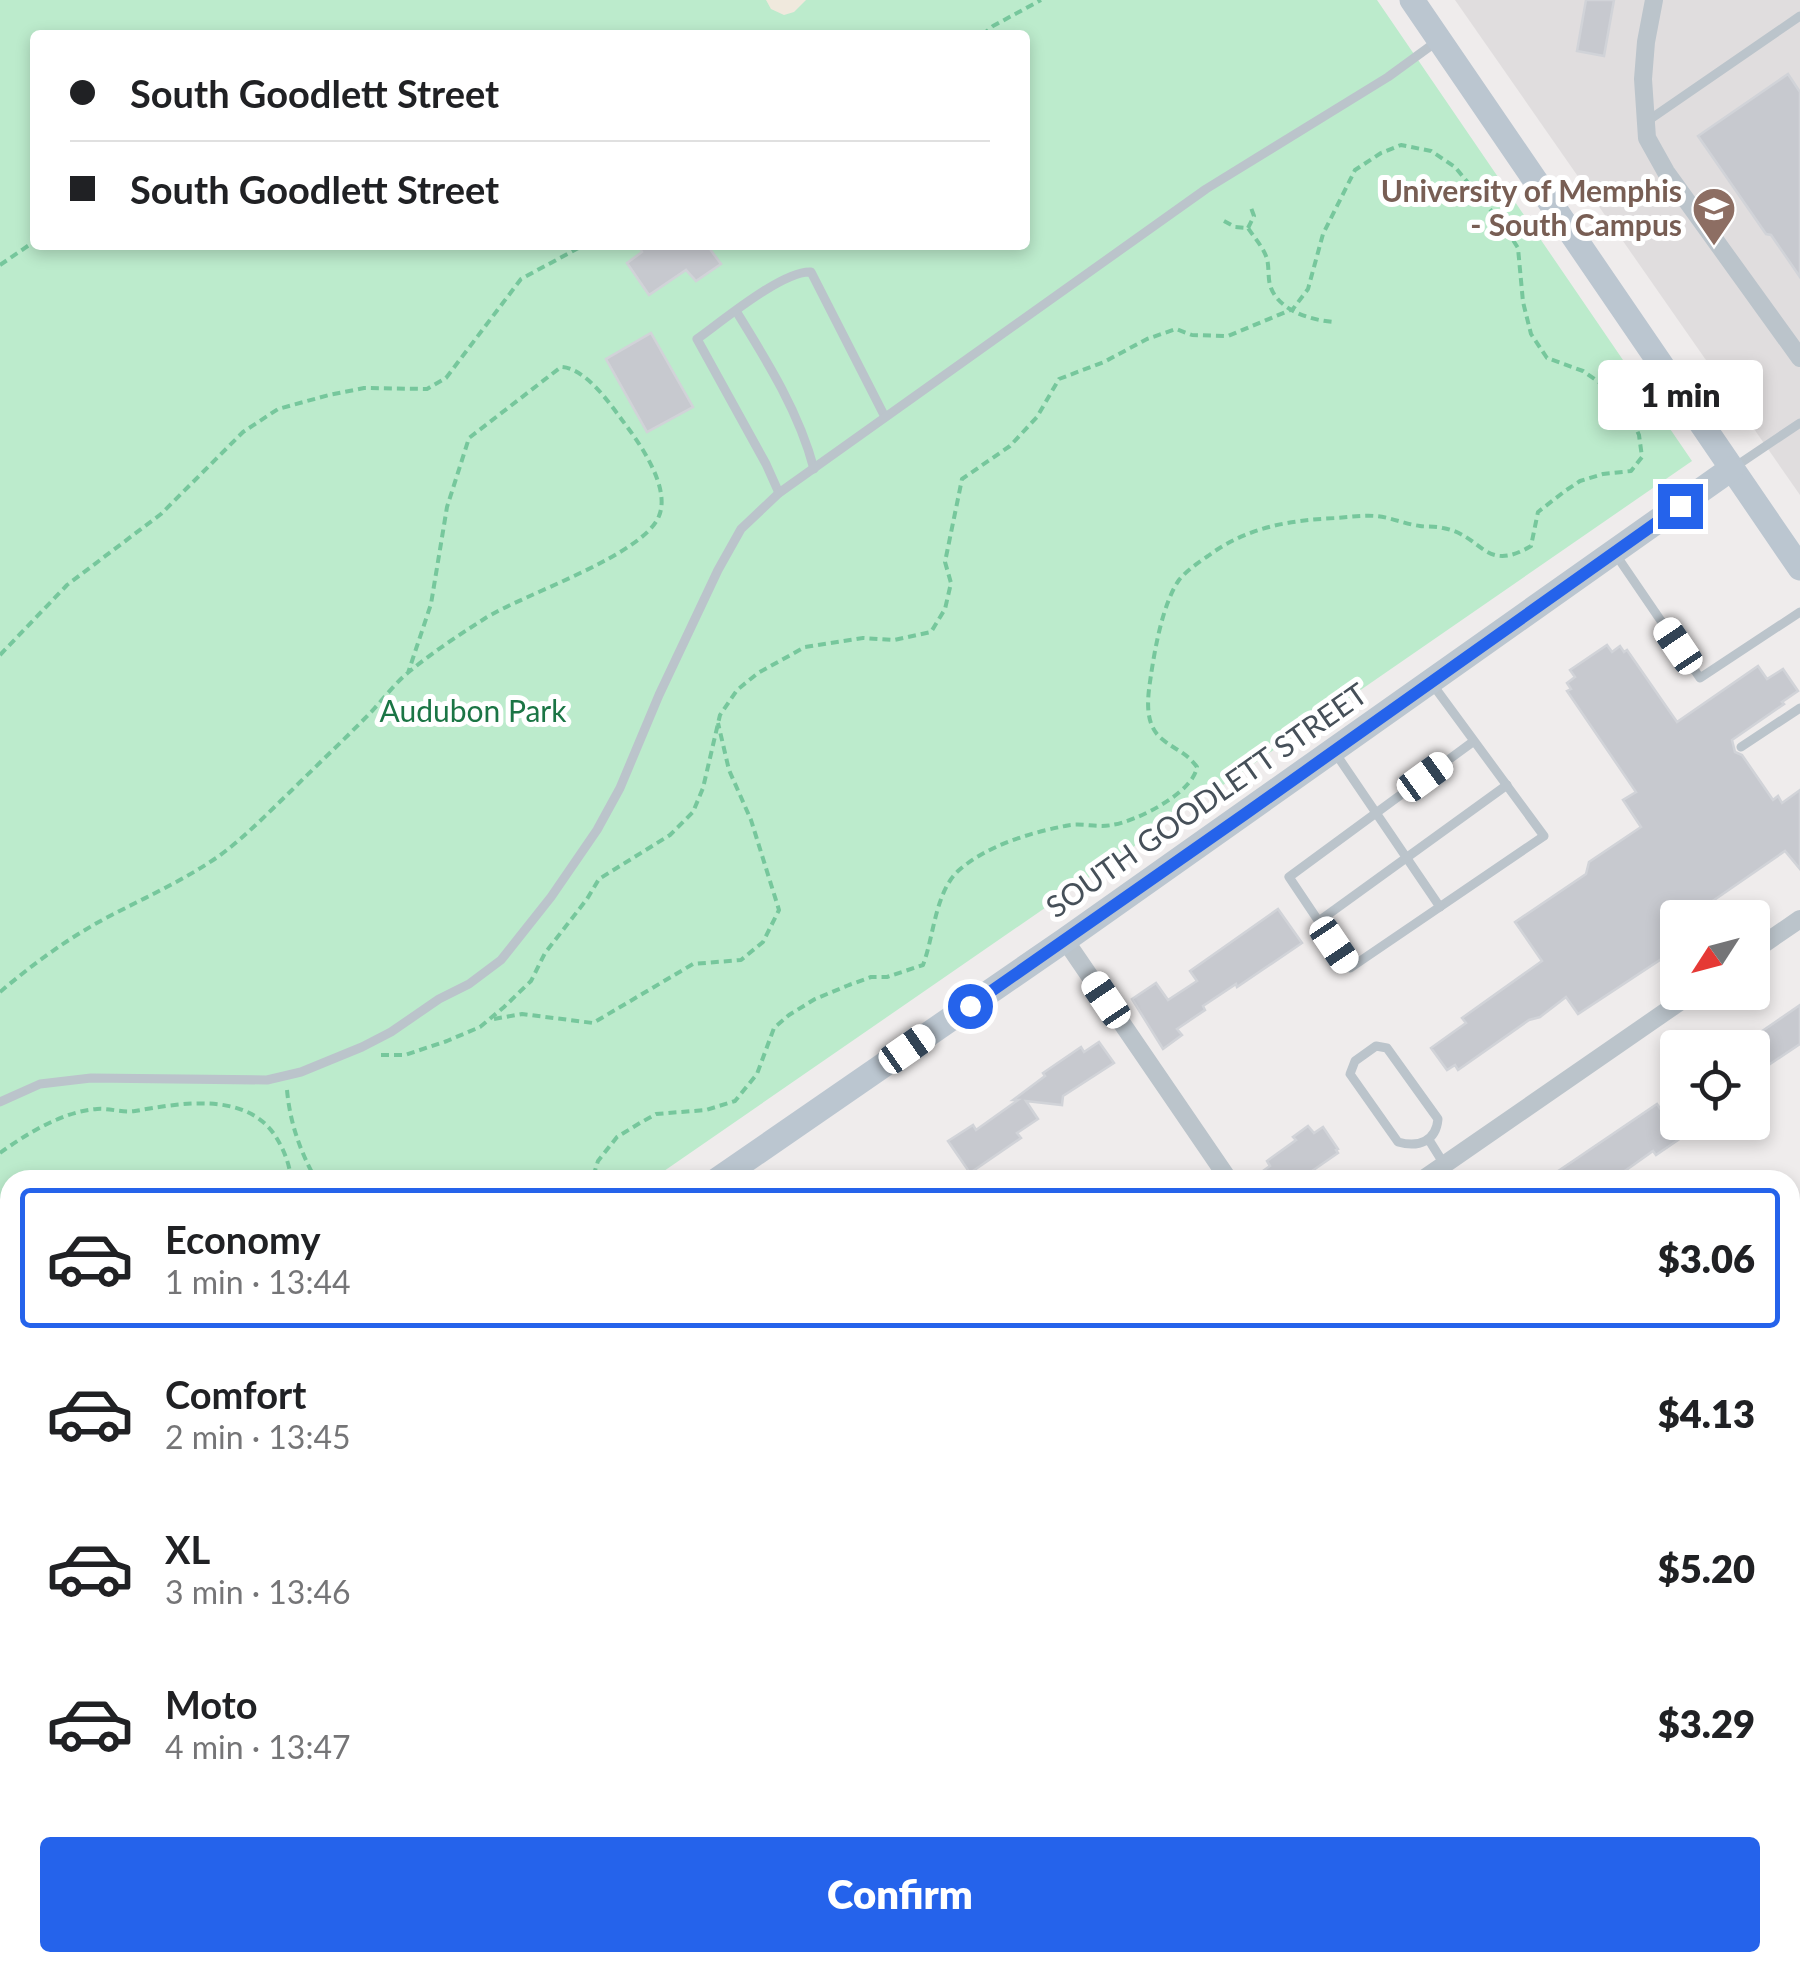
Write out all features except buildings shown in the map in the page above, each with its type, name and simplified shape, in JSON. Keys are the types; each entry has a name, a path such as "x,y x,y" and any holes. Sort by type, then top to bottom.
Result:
{"main road":[{"path":"1412,0 1800,568"},
{"name":"SOUTH GOODLETT STREET","path":"732,1170 1065,940 1731,469"}],"street":[{"path":"1654,0 1643,79 1647,138 1666,172 1800,358"},
{"path":"1770,940 1800,919"},
{"path":"1065,940 1222,1170"},
{"path":"1436,1170 1668,1010"}],"lane":[{"path":"1646,122 1800,16"},
{"path":"0,1102 40,1084 92,1078 267,1080 301,1072 391,1032 469,984 501,960 552,897 596,830 620,788 659,695 741,529 814,468 1206,189 1388,77 1438,40"},
{"path":"779,494 697,339 736,311 785,279 811,272 885,418"},
{"path":"736,311 791,408 814,468"},
{"path":"1731,469 1800,423"},
{"path":"1614,552 1700,678 1800,612"},
{"path":"1431,682 1544,836 1350,968 1288,877 1474,741"},
{"path":"1741,747 1800,708"},
{"path":"1334,751 1440,907"},
{"path":"1319,921 1507,786"},
{"path":"1376,1046 1387,1048 1438,1119 1437,1130 1429,1140 1411,1146 1398,1142 1350,1074 1354,1061 1376,1046"},
{"path":"1429,1140 1444,1164"}],"path":[{"path":"989,30 1041,0"},
{"path":"595,1170 617,1137 656,1114 706,1110 735,1101 757,1074 774,1028 815,998 871,977 888,977 922,965 942,899 956,873 973,860 1035,833 1071,824 1112,825 1184,790 1196,778 1198,767 1154,729 1147,692 1153,653 1179,581 1228,541 1282,523 1376,516 1444,528 1466,537 1489,555 1513,557 1531,546 1538,512 1565,490 1580,481 1631,471 1642,458 1639,434 1626,406 1583,372 1547,358 1531,334 1523,302 1518,248 1478,192 1455,166 1431,152 1401,144 1355,170 1323,234 1308,289 1293,309 1228,336 1192,335 1176,329 1059,380 1037,417 1010,446 962,479 946,562 951,583 945,609 931,632 894,640 863,638 805,647"},
{"path":"1248,228 1254,216 1250,205"},
{"path":"1224,221 1248,228"},
{"path":"1248,228 1268,260 1271,288 1280,301 1303,316 1333,322"},
{"path":"0,266 30,245"},
{"path":"0,655 68,584 161,514 244,432 278,409 328,395 364,388 427,389 446,378 520,279 575,250"},
{"path":"0,992 64,943 221,855 408,673 488,616 626,549 647,532 660,515 661,490 639,442 611,405 570,367 561,367 469,438 448,507 431,604 408,673"},
{"path":"489,1020 522,1014 594,1022 692,964 741,960 763,942 778,910 750,820 728,770 718,722"},
{"path":"0,1153 29,1132 95,1109 131,1112 162,1104 213,1104 239,1108 267,1122 283,1147 289,1170"}],"shaded area":[{"name":"University of Memphis - South Campus","path":"1455,0 1800,0 1800,495"}],"green space":[{"name":"Audubon Park","path":"0,0 1377,0 1692,461 665,1170 0,1170"}],"sand":[{"path":"766,0 806,0 794,12 784,15 771,9"}],"place":[{"name":"University of Memphis - South Campus","path":"1714,247"}],"route":[{"path":"970,1006 1680,506"}]}
